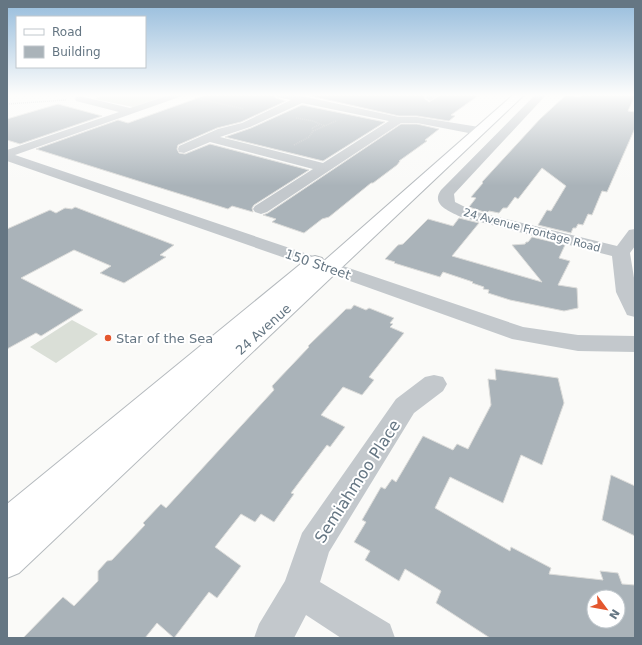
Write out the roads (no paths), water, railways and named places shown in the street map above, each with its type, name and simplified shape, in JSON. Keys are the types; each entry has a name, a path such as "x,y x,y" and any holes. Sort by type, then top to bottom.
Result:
{"main road":[{"name":"24 Avenue","path":"7,561 323,265 480,125"},
{"name":"24 Avenue","path":"474,130 480,125"},
{"name":"24 Avenue","path":"7,525 323,265"}],"street":[{"path":"7,154 93,125"},
{"path":"184,149 209,138 246,125"},
{"path":"261,209 391,125"},
{"path":"446,125 474,130"},
{"name":"24 Avenue Frontage Road","path":"512,125 446,193 447,204 467,214 622,254"},
{"path":"209,138 325,168"},
{"name":"150 Street","path":"7,157 520,334 578,343 635,344"},
{"path":"635,234 622,254 626,292 635,310"},
{"name":"Semiahmoo Place","path":"273,638 300,590 314,545 406,406 434,384"},
{"path":"300,590 376,638"}],"place":[{"name":"Star of the Sea","path":"108,338"}]}
